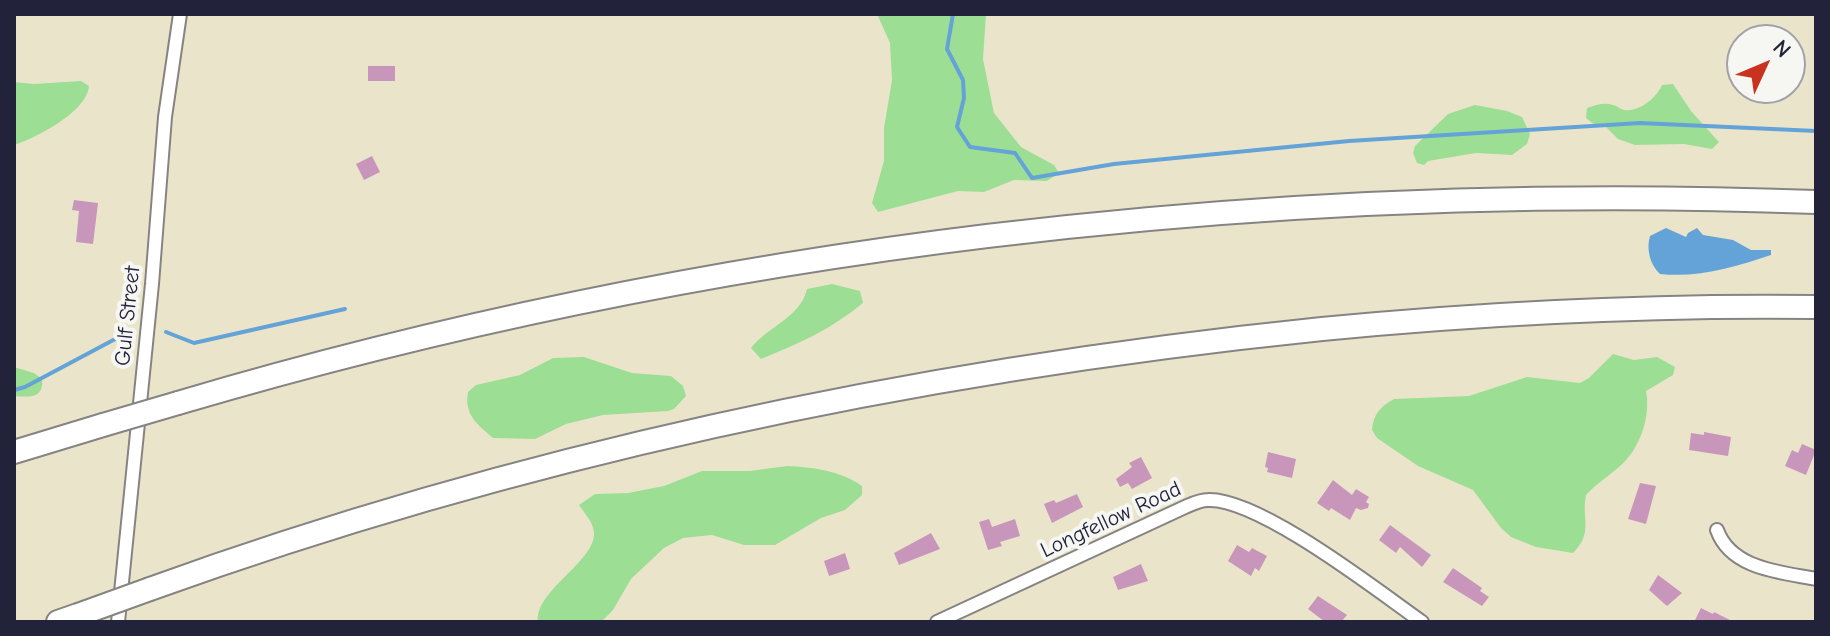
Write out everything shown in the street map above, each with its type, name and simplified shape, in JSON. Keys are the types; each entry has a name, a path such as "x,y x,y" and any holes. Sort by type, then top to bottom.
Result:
{"highway":[{"path":"14,452 408,340 639,290 839,257 1012,234 1243,211 1445,201 1713,198 1816,202"},
{"path":"68,618 305,535 473,485 759,414 966,375 1185,344 1362,325 1612,309 1816,307"}],"street":[{"name":"Gulf Street","path":"118,622 152,284 165,117 180,14"},
{"name":"Longfellow Road","path":"937,622 1185,507 1208,500 1245,508 1263,517 1326,553 1422,622"},
{"path":"1717,530 1722,543 1745,561 1766,569 1816,579"}],"green space":[{"path":"877,14 986,14 983,59 994,113 1021,147 1054,165 1059,173 1047,181 1014,180 984,192 958,191 878,212 872,203 884,161 884,128 892,80 890,43"},
{"path":"81,81 89,86 80,105 59,123 14,145 14,82"},
{"path":"1673,84 1691,111 1719,142 1712,149 1684,144 1635,145 1618,139 1606,127 1586,118 1587,108 1600,104 1610,104 1624,110 1636,109 1652,99 1662,85"},
{"path":"1475,105 1522,117 1530,134 1527,144 1512,155 1476,153 1428,161 1424,165 1417,163 1413,153 1415,146 1448,114"},
{"path":"832,284 860,291 863,303 814,335 761,359 751,348 798,307 807,289"},
{"path":"1613,354 1634,360 1657,357 1675,367 1673,375 1646,391 1645,421 1633,451 1586,495 1585,532 1573,553 1536,547 1511,537 1473,490 1418,466 1377,438 1372,430 1378,411 1394,399 1469,396 1527,377 1580,383"},
{"path":"584,357 632,373 671,376 683,386 686,396 668,411 603,415 566,424 535,439 493,438 470,413 468,392 476,385 520,375 553,358"},
{"path":"14,367 42,379 41,390 30,396 14,396"},
{"path":"787,466 836,473 862,486 862,495 845,510 821,518 775,545 744,545 712,535 683,538 664,548 631,579 613,610 601,622 538,622 539,610 545,599 592,544 592,526 579,505 595,494 628,493 664,486 702,471 750,471"}],"water":[{"path":"1666,228 1686,237 1697,228 1703,235 1733,240 1751,250 1771,250 1771,255 1703,273 1660,274 1651,261 1649,241 1650,236"}],"building":[{"path":"368,66 395,66 395,81 368,81"},
{"path":"372,156 380,172 364,180 356,164"},
{"path":"74,200 98,203 93,244 76,242 79,211 72,210"},
{"path":"1704,432 1731,437 1728,456 1689,450 1691,433 1704,435"},
{"path":"1802,444 1816,450 1806,475 1785,466 1792,450 1798,453"},
{"path":"1268,452 1296,459 1292,478 1267,472"},
{"path":"1141,457 1152,478 1132,489 1128,483 1120,487 1116,479 1132,467 1129,463"},
{"path":"1333,480 1352,495 1356,489 1369,497 1366,502 1368,508 1356,508 1350,520 1317,503"},
{"path":"1640,483 1656,486 1646,524 1628,519"},
{"path":"1077,494 1083,507 1052,523 1044,504 1054,500 1056,503"},
{"path":"989,519 992,527 1015,519 1020,536 1000,542 1002,546 988,550 979,522"},
{"path":"1390,525 1431,555 1422,567 1400,547 1396,553 1379,540"},
{"path":"931,533 940,549 899,565 894,553"},
{"path":"1237,545 1249,552 1252,548 1267,556 1259,571 1255,568 1251,576 1228,561"},
{"path":"845,553 850,569 829,576 824,561"},
{"path":"1141,564 1148,581 1118,590 1113,577"},
{"path":"1453,568 1482,588 1480,591 1489,597 1482,606 1443,582"},
{"path":"1658,575 1682,593 1667,606 1649,590"},
{"path":"1318,596 1347,615 1341,622 1325,622 1308,609"},
{"path":"1701,608 1714,612 1734,622 1694,622"}],"waterway":[{"path":"953,14 947,49 963,80 964,98 957,127 970,147 1015,153 1032,178 1114,164 1349,141 1640,123 1816,131"},
{"path":"166,332 194,343 345,309"},
{"path":"14,390 119,337"}]}
